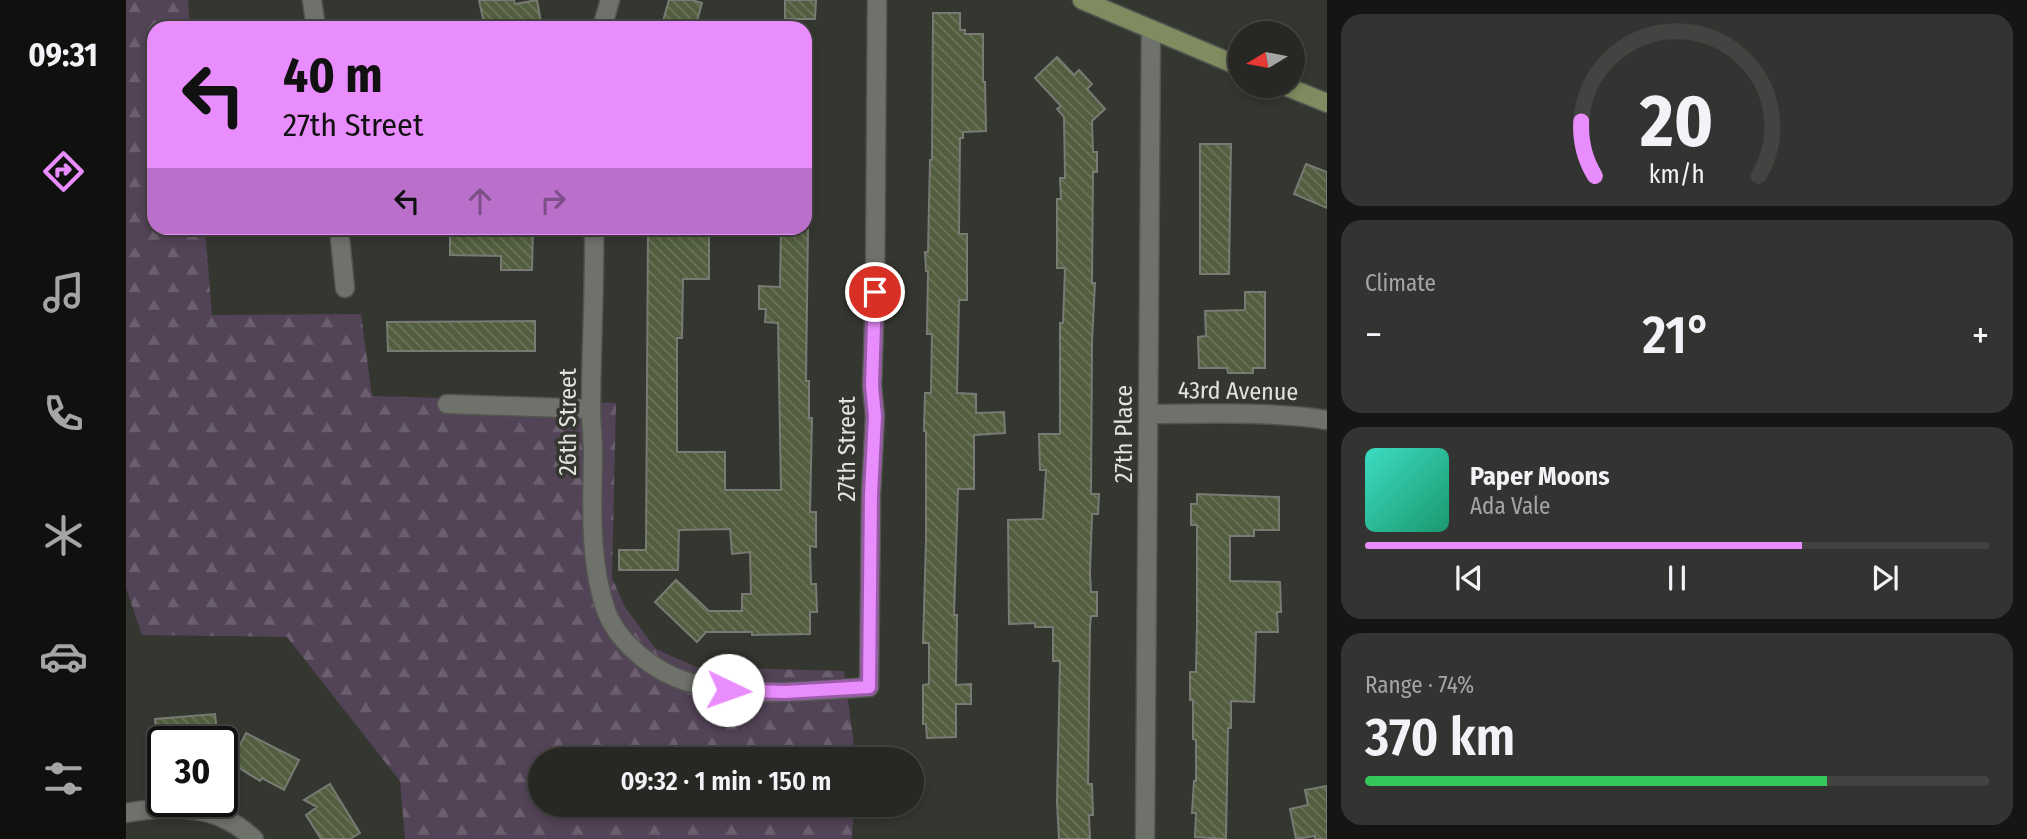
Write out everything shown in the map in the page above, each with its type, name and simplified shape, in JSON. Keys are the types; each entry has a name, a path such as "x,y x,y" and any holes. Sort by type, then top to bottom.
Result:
{"street":[{"path":"312,0 315,21"},
{"path":"604,21 610,0"},
{"name":"27th Street","path":"869,687 871,494 875,416 872,386 877,0"},
{"path":"1082,0 1228,62"},
{"name":"27th Place","path":"1145,839 1151,29"},
{"path":"1306,94 1327,103"},
{"path":"340,235 345,288"},
{"name":"26th Street","path":"594,235 591,409 596,559 599,587 608,615 624,640 645,660 670,676 698,685 728,690 785,692 869,687"},
{"path":"447,404 591,409"},
{"name":"43rd Avenue","path":"1149,414 1308,417 1327,420"},
{"path":"126,813 152,808 196,809 231,822 254,839"}],"green space":[{"path":"126,0 188,0 190,21 147,21 147,235 206,235 212,315 361,314 372,396 616,403 612,578 625,607 656,649 696,667 844,671 854,747 528,747 528,817 853,817 852,839 405,839 400,781 287,637 142,635 126,588"}],"building":[{"path":"479,0 514,0 515,4 537,0 541,21 484,21"},
{"path":"669,0 702,3 697,21 663,21"},
{"path":"785,0 816,0 815,19 785,19"},
{"path":"933,13 960,13 960,30 965,30 965,34 983,34 986,131 963,132 963,138 960,138 959,234 967,234 967,300 959,300 957,393 976,394 976,413 1004,412 1005,433 974,435 974,489 958,489 954,615 957,615 956,685 971,684 971,704 956,704 956,737 927,738 926,724 923,724 923,685 929,684 929,643 923,643 926,541 924,431 925,393 931,393 932,334 927,334 928,271 925,252 928,252 932,160"},
{"path":"1057,57 1074,75 1079,70 1092,84 1087,89 1105,109 1092,121 1097,172 1093,172 1092,283 1095,283 1091,494 1099,494 1098,514 1092,514 1090,572 1091,592 1097,592 1097,616 1091,616 1090,627 1088,784 1092,784 1093,815 1089,815 1090,839 1059,839 1057,802 1060,661 1053,661 1053,627 1035,627 1035,623 1009,624 1008,520 1043,519 1046,470 1040,470 1039,434 1060,434 1060,323 1063,323 1065,268 1057,268 1057,199 1061,199 1060,178 1065,178 1064,117 1057,109 1061,106 1035,78"},
{"path":"1200,144 1231,144 1229,274 1200,274"},
{"path":"1306,164 1327,172 1327,208 1294,194"},
{"path":"450,235 533,235 532,270 501,270 501,256 450,255"},
{"path":"648,235 709,235 709,279 683,279 682,338 677,338 677,452 725,452 725,490 781,490 778,323 765,322 766,309 759,309 759,286 780,287 781,235 808,235 806,381 809,381 809,418 812,418 810,512 816,512 816,547 810,546 811,584 816,584 817,612 810,612 810,634 752,635 752,632 706,632 697,642 655,602 676,580 709,611 742,611 742,594 751,594 750,552 732,554 730,529 679,530 678,570 619,570 619,550 646,550"},
{"path":"1245,292 1265,292 1265,368 1253,368 1253,373 1228,373 1227,368 1199,368 1198,337 1206,336 1205,311 1245,310"},
{"path":"535,321 535,351 388,351 387,322"},
{"path":"1197,494 1279,497 1279,530 1254,530 1254,536 1230,536 1230,581 1280,582 1281,612 1277,612 1278,632 1256,632 1254,702 1231,701 1226,839 1195,837 1196,813 1192,813 1196,781 1196,740 1193,739 1190,672 1196,672 1197,525 1191,525 1191,504 1197,504"},
{"path":"215,714 216,726 156,726 155,719"},
{"path":"246,733 299,760 284,790 262,778 260,781 238,767 238,749"},
{"path":"330,784 360,833 350,839 321,839 306,815 317,807 304,800"},
{"path":"1327,786 1327,839 1315,839 1315,836 1296,839 1290,809 1308,805 1305,790"}],"route":[{"path":"728,690 785,692 869,687 875,292"}]}
